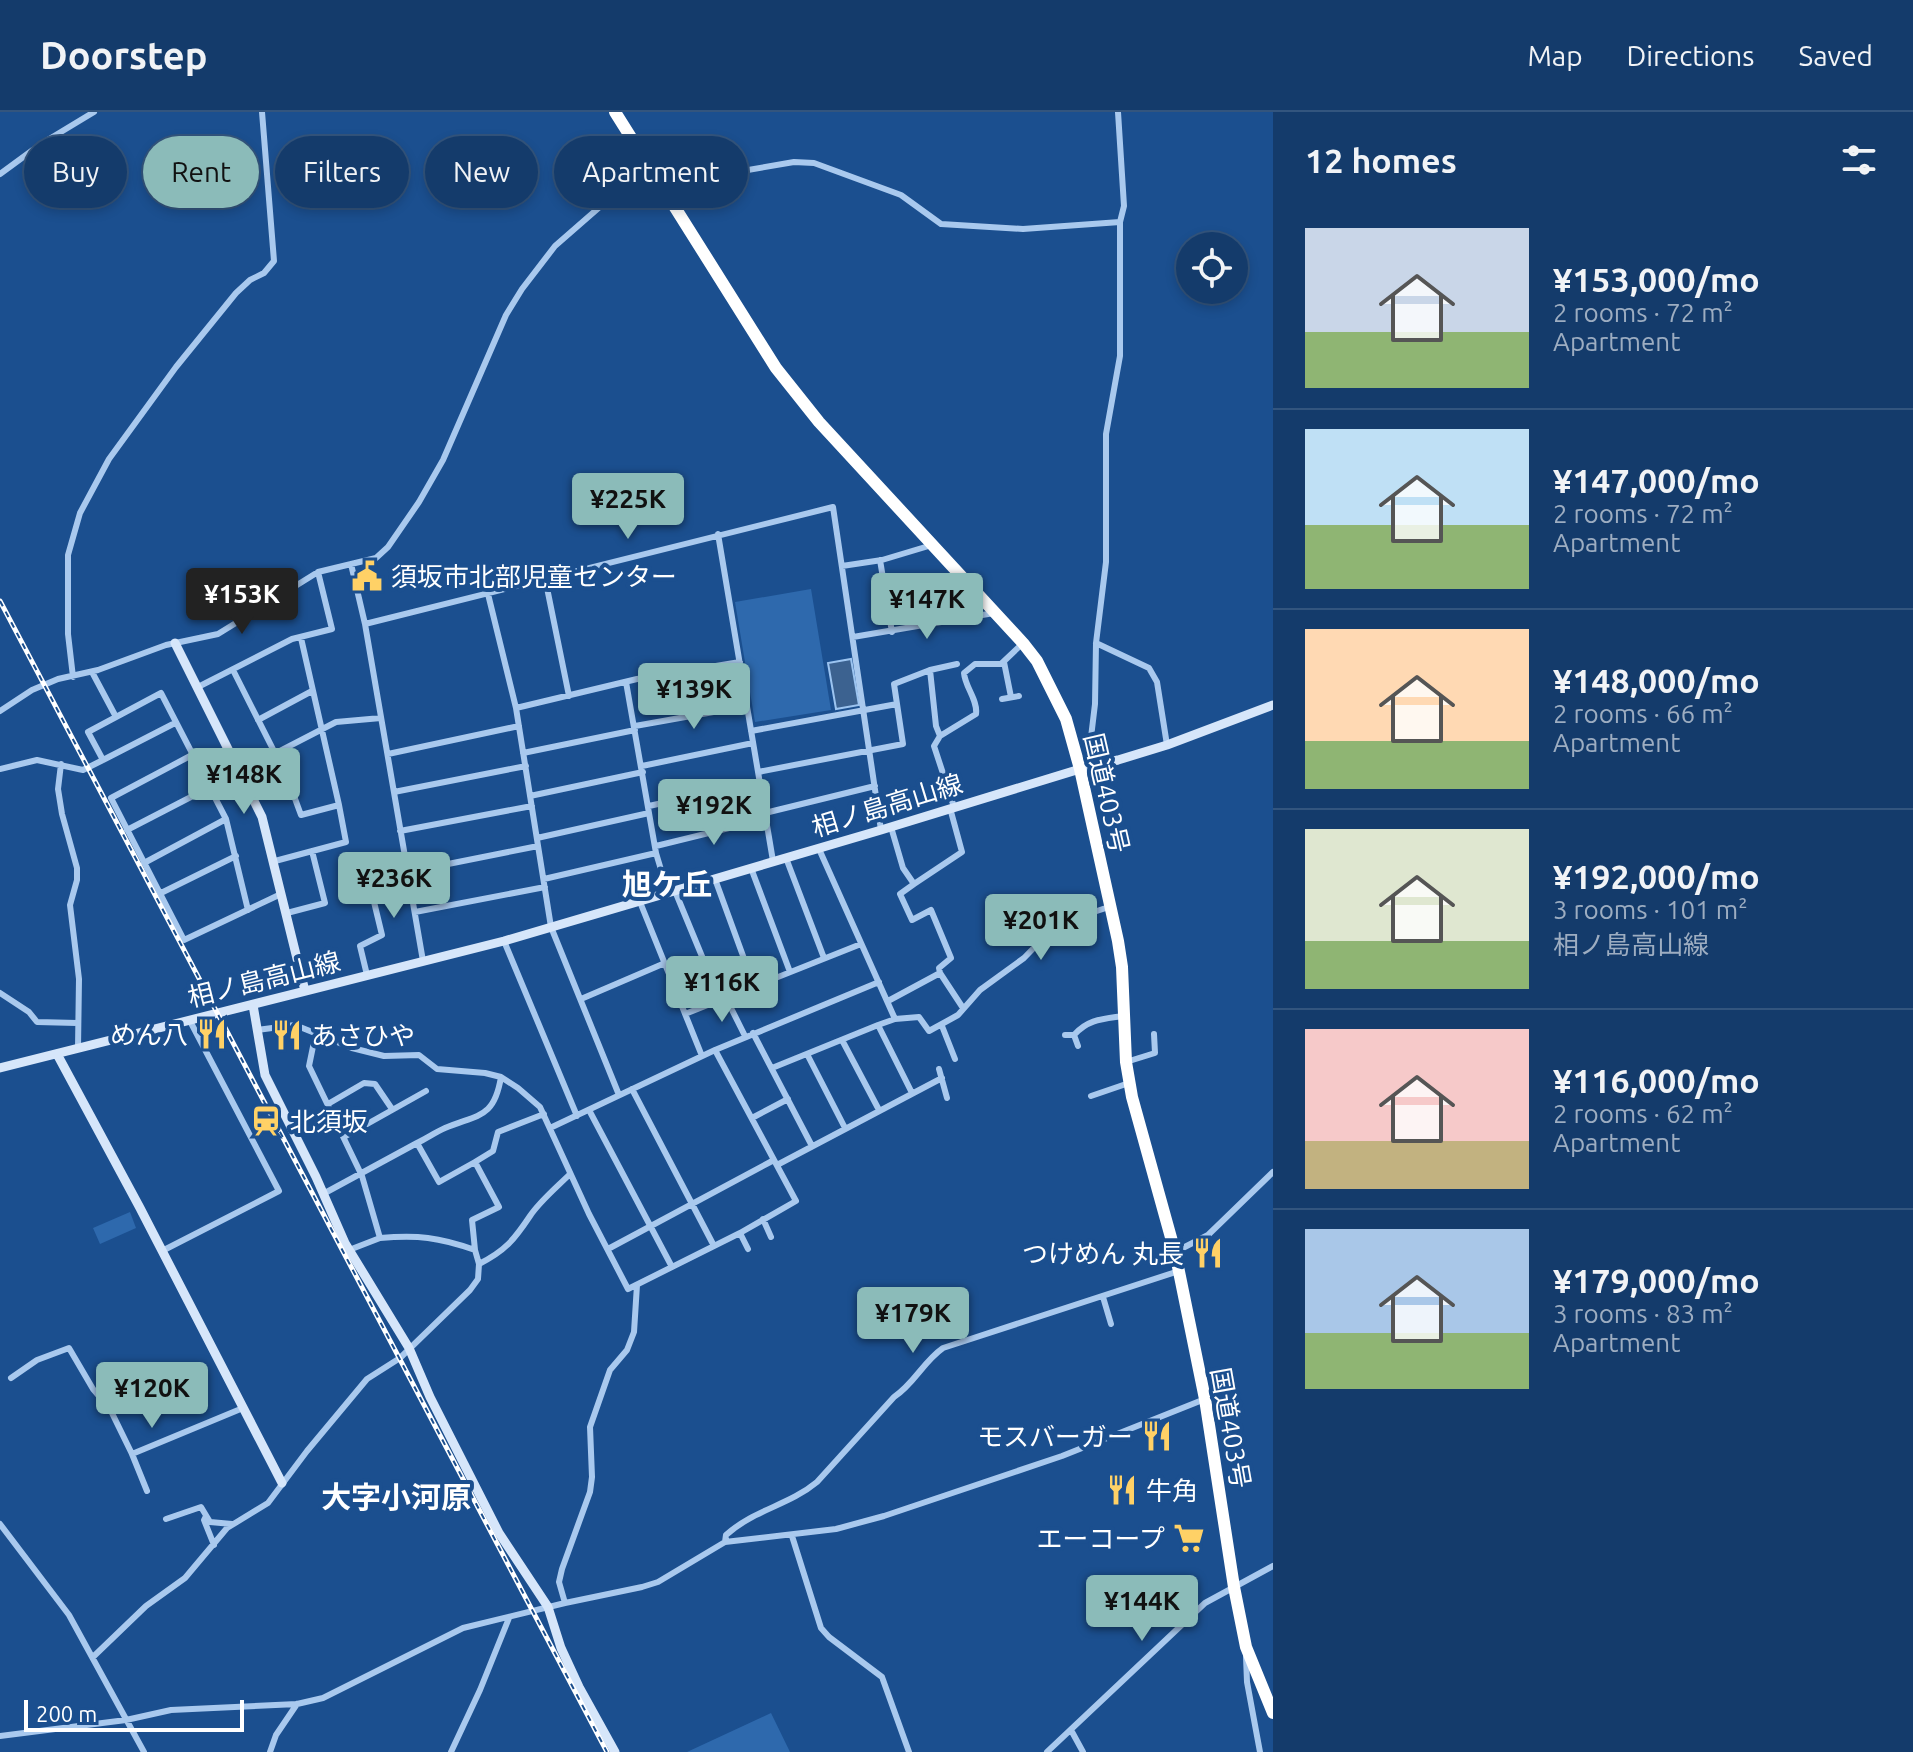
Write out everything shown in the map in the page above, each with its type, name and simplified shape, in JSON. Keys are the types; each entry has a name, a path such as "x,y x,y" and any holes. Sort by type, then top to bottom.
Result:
{"highway":[{"name":"国道403号","path":"615,112 630,136"},
{"name":"国道403号","path":"675,208 776,368 819,422 1023,643 1053,689 1066,719 1111,907 1122,967 1126,1062 1179,1271 1205,1399 1246,1647 1273,1713"}],"street":[{"path":"0,174 41,144 94,112"},
{"path":"73,677 68,634 68,555 80,513 109,459 168,377 236,293 250,280 264,273 274,261 262,112"},
{"path":"1080,769 1089,754 1095,704 1096,643 1106,562 1106,434 1120,356 1120,222 1124,206 1118,112"},
{"path":"748,170 794,162 814,163 901,195 941,224 1023,229 1120,222"},
{"path":"0,711 32,690 58,679 92,672 175,643 218,634 318,572 376,558 388,547 419,502 443,460 506,315 529,277 555,246 599,208"},
{"path":"365,624 833,507 875,786 886,829 903,868 914,884"},
{"path":"718,534 773,861"},
{"path":"842,566 880,560 933,545"},
{"path":"880,560 892,632"},
{"path":"351,564 365,624 423,961"},
{"path":"198,687 292,639 332,629 318,572"},
{"path":"545,578 569,696"},
{"path":"488,594 516,708 551,927 619,1095"},
{"path":"853,637 994,613"},
{"path":"275,861 346,842 301,638"},
{"path":"175,643 262,817 305,991"},
{"path":"963,1008 940,973 939,968 951,958 931,910 912,920 896,896 962,852 934,746 940,736 976,714 977,708 964,673 968,667 1004,662 1023,643"},
{"path":"1096,643 1149,668 1157,682 1167,745"},
{"path":"516,708 626,682 740,662"},
{"path":"1004,662 1011,697"},
{"path":"758,772 903,744 894,684 930,670 957,664"},
{"path":"233,670 276,754 301,815 339,805"},
{"path":"930,670 936,726 940,736"},
{"path":"92,672 116,717"},
{"path":"626,682 656,850 672,892 723,999 745,1036"},
{"path":"258,720 312,691"},
{"path":"103,760 88,732 161,693 226,819 248,910"},
{"path":"1002,699 1019,696"},
{"path":"751,731 897,704"},
{"name":"相ノ島高山線","path":"0,1068 504,941 1167,745 1273,705"},
{"path":"523,753 747,706"},
{"path":"127,830 336,722 381,718"},
{"path":"0,769 37,760 83,770 175,723"},
{"path":"388,754 519,726"},
{"path":"530,796 753,743"},
{"path":"192,755 111,798 184,940 281,894"},
{"path":"61,764 58,789 77,868 70,905 79,979 78,1048"},
{"path":"394,792 526,766"},
{"path":"537,838 760,781"},
{"path":"544,879 875,786"},
{"path":"400,831 532,806"},
{"path":"144,863 226,819"},
{"path":"408,872 538,846"},
{"path":"819,849 895,1019"},
{"path":"287,913 325,903 312,851"},
{"path":"161,893 236,856"},
{"path":"786,858 824,958"},
{"path":"367,975 360,946 382,935 367,873 406,863"},
{"path":"751,868 790,972"},
{"path":"715,879 754,986"},
{"path":"415,912 545,887"},
{"path":"640,902 702,1056"},
{"path":"772,1068 895,1019 919,1017 929,1031 942,1026 958,1015 995,977 1024,958 1057,924 1111,907"},
{"path":"504,941 577,1116"},
{"path":"685,1014 861,944"},
{"path":"581,999 665,963"},
{"path":"888,1001 940,973"},
{"path":"550,1128 745,1036 879,982"},
{"path":"0,993 29,1012 37,1022 77,1023"},
{"path":"253,1005 265,1075 349,1250 409,1348 430,1397 499,1533 548,1607 561,1648 579,1687 615,1752"},
{"path":"1065,1035 1074,1035 1092,1021 1123,1016"},
{"path":"162,1251 279,1191 190,1021"},
{"path":"257,1030 295,1025 352,1048 384,1056 419,1055 437,1069 501,1077 530,1098 544,1114 570,1174 628,1289 796,1201 715,1050"},
{"path":"878,1025 912,1093"},
{"path":"942,1026 955,1059"},
{"path":"316,1032 309,1066 360,1174 380,1238"},
{"path":"753,1033 812,1146"},
{"path":"1126,1062 1155,1053 1154,1034"},
{"path":"1074,1035 1078,1046"},
{"path":"842,1040 879,1110"},
{"path":"57,1054 282,1483"},
{"path":"807,1054 845,1128"},
{"path":"939,1069 947,1098"},
{"path":"323,1194 446,1127 469,1122 489,1109 497,1098 501,1077"},
{"path":"608,1249 942,1078"},
{"path":"328,1104 364,1083 375,1084 392,1109"},
{"path":"1091,1096 1130,1083"},
{"path":"632,1089 714,1246"},
{"path":"344,1137 426,1091"},
{"path":"752,1118 788,1099"},
{"path":"589,1110 672,1267"},
{"path":"417,1143 439,1182 493,1151 498,1132 544,1114"},
{"path":"93,1657 146,1606 185,1578 232,1524 268,1503 367,1379 400,1358 470,1290 478,1279 479,1264 472,1220 499,1207 475,1162"},
{"path":"1175,1252 1208,1235 1273,1172"},
{"path":"479,1264 497,1255 509,1244 523,1230 530,1216 570,1174"},
{"path":"763,1219 771,1237"},
{"path":"740,1233 748,1249"},
{"path":"349,1250 380,1238 414,1236 445,1239 475,1250"},
{"path":"725,1542 726,1535 743,1520 802,1494 817,1482 894,1397 909,1388 929,1358 943,1348 1179,1271"},
{"path":"565,1603 559,1582 590,1492 590,1427 610,1370 627,1350 634,1332 637,1285"},
{"path":"1103,1297 1111,1324"},
{"path":"11,1378 37,1360 69,1348 93,1389 110,1409 147,1491"},
{"path":"0,1736 126,1720 171,1710 297,1704 331,1695 463,1628 658,1582 725,1542 836,1529 884,1516 1062,1456 1205,1399"},
{"path":"132,1454 243,1408"},
{"path":"166,1519 201,1507 210,1522 232,1524"},
{"path":"206,1516 204,1520 214,1545"},
{"path":"0,1524 69,1615 144,1752"},
{"path":"792,1536 821,1628 882,1677 909,1752"},
{"path":"1047,1752 1205,1603 1273,1566"},
{"path":"451,1752 509,1618"},
{"path":"1246,1647 1247,1682 1260,1752"},
{"path":"270,1752 276,1735 297,1704"},
{"path":"1071,1730 1083,1752"}],"shaded area":[{"path":"811,589 831,710 755,722 735,602"},
{"path":"851,659 859,705 836,709 828,663"},
{"path":"130,1212 136,1228 100,1244 93,1228"},
{"path":"771,1713 790,1752 687,1752"}],"railway":[{"path":"0,601 607,1752"}],"place":[{"name":"須坂市北部児童センター","path":"367,576"},
{"name":"めん八","path":"212,1034"},
{"name":"あさひや","path":"287,1035"},
{"name":"北須坂","path":"266,1121"},
{"name":"つけめん 丸長","path":"1208,1253"},
{"name":"モスバーガー","path":"1157,1436"},
{"name":"牛角","path":"1122,1490"},
{"name":"エーコープ","path":"1189,1538"}],"district":[{"name":"旭ケ丘","path":"667,884"},
{"name":"大字小河原","path":"396,1497"}]}
